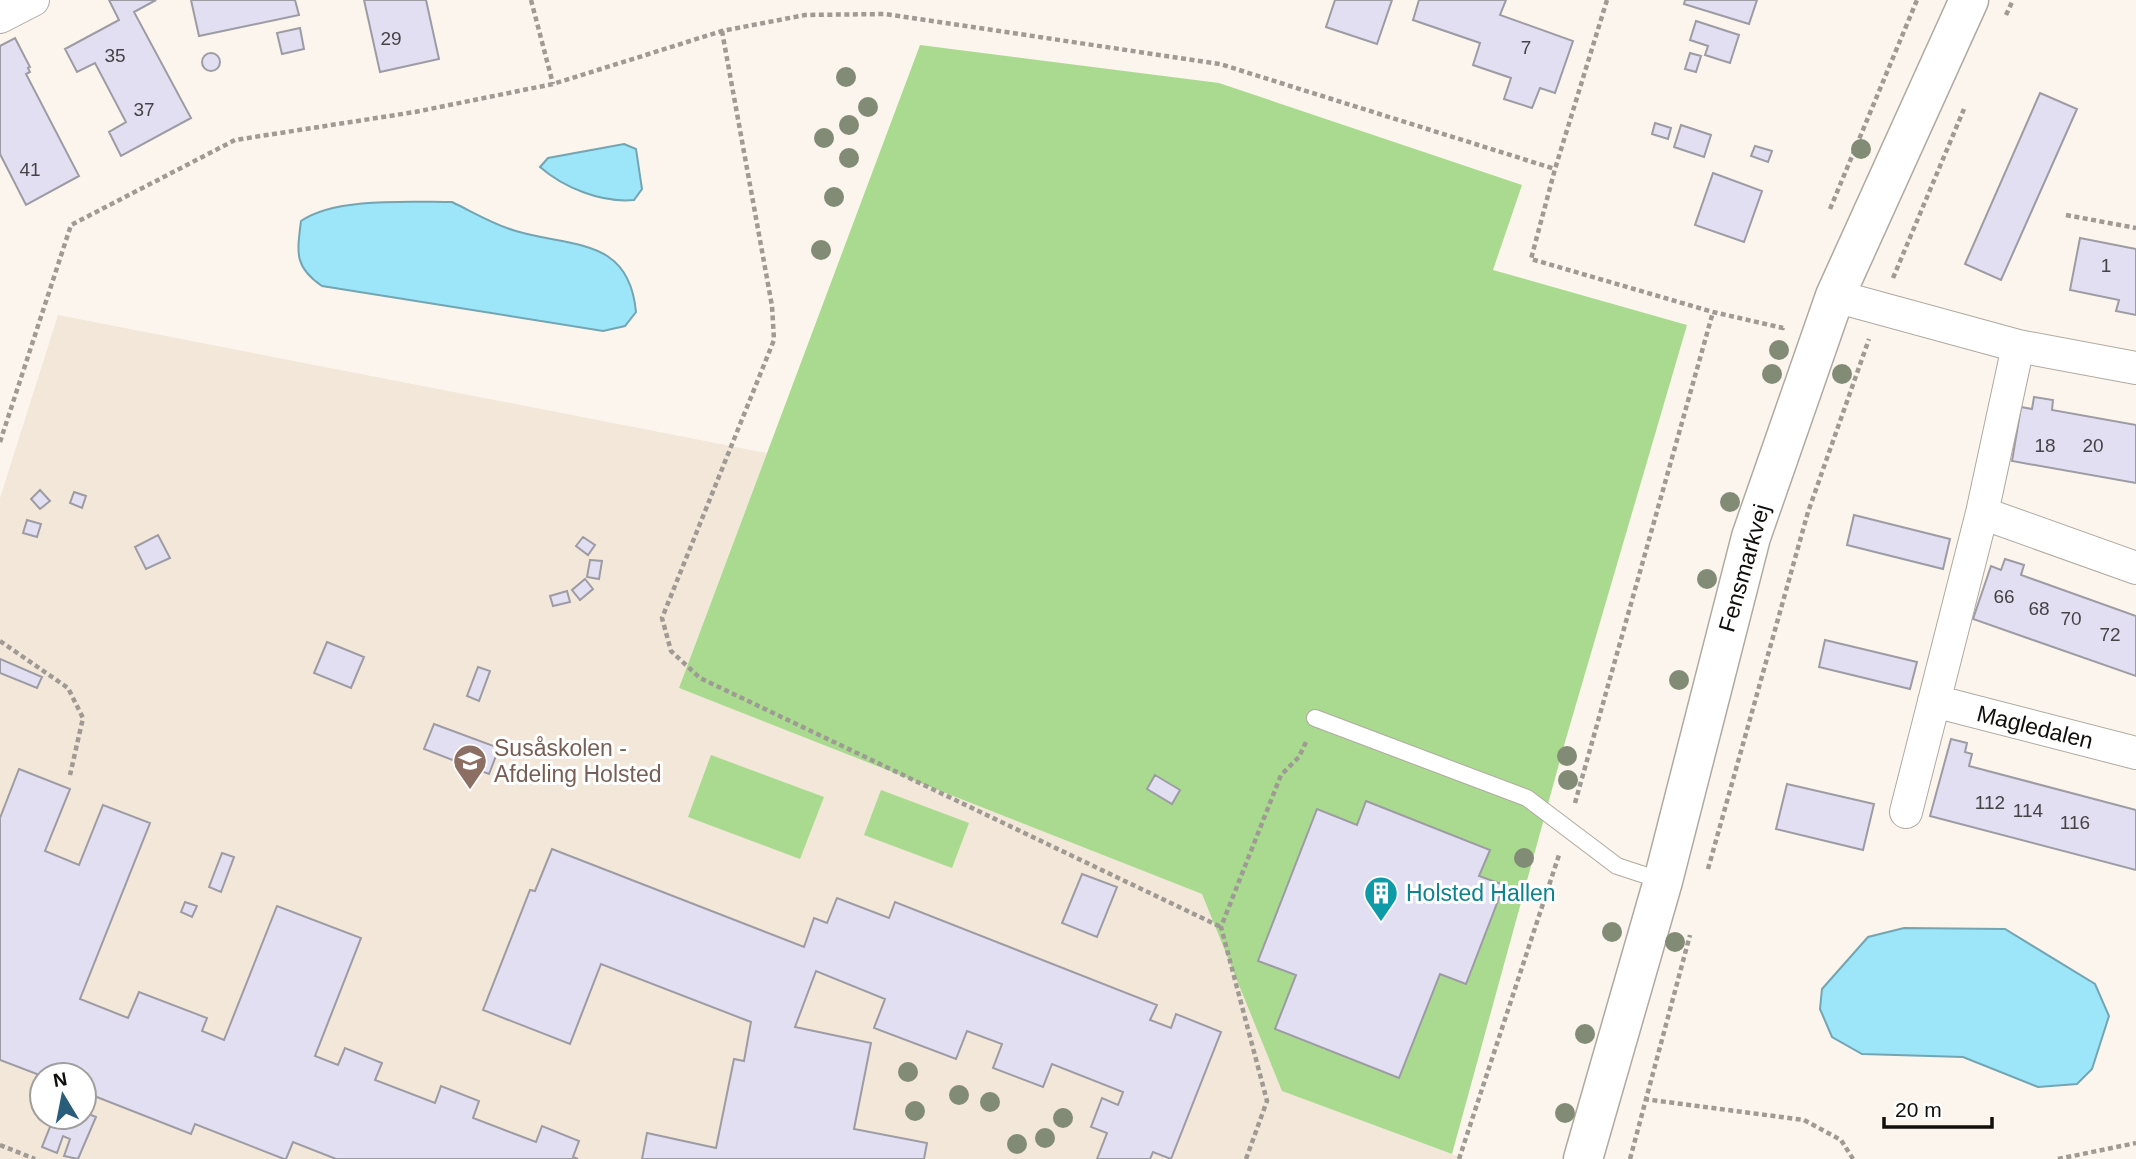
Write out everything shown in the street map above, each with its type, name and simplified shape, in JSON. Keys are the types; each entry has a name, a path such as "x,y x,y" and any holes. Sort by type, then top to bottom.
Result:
{"street":[{"path":"0,18 33,0"},
{"name":"Fensmarkvej","path":"1583,1159 1663,881 1751,537 1835,296 1969,0"},
{"path":"1835,296 2018,346 2136,368"},
{"path":"1906,811 1982,513 2018,346"},
{"path":"1982,513 2136,568"},
{"name":"Magledalen","path":"1934,701 2136,753"}],"lane":[{"path":"1315,718 1527,798 1617,866 1663,881"}],"path":[{"path":"531,0 553,84"},
{"path":"1607,0 1555,169 1531,259 1713,312 1783,328 1788,315"},
{"path":"1829,212 1917,0"},
{"path":"2000,27 2014,0"},
{"path":"0,442 71,225 235,140 415,112 553,84 723,31 805,15 885,13 1220,64 1555,169"},
{"path":"723,31 772,306 774,340 662,618 671,651 700,678 1221,927"},
{"path":"1707,872 1808,512 1881,308 1968,101"},
{"path":"2066,215 2136,228"},
{"path":"1459,1159 1568,827 1713,312"},
{"path":"0,641 68,688 83,718 70,775"},
{"path":"1246,1159 1267,1101 1221,927 1281,775 1300,757 1315,718"},
{"path":"1630,1159 1692,926"},
{"path":"1644,1099 1804,1120 1841,1140 1853,1159"},
{"path":"2058,1159 2136,1143"},
{"path":"0,1145 35,1159"}],"shaded area":[{"name":"Susåskolen - Afdeling Holsted","path":"58,315 767,453 679,688 1202,894 1283,1091 1465,1159 0,1159 0,498"}],"green space":[{"path":"920,45 1219,83 1522,185 1493,270 1687,325 1565,742 1452,1154 1282,1091 1202,894 679,688"},
{"path":"711,755 824,797 800,859 688,817"},
{"path":"881,790 969,823 952,868 864,835"}],"water":[{"path":"624,144 636,149 642,189 634,200 609,199 584,192 560,181 540,167 548,158"},
{"path":"374,202 452,202 508,228 577,244 610,258 622,270 631,288 636,312 625,326 603,331 322,286 302,266 299,251 301,221 316,213"},
{"path":"1904,928 2005,929 2095,984 2109,1016 2092,1069 2077,1084 2038,1087 1963,1057 1862,1054 1832,1037 1820,1009 1822,989 1868,937"}],"building":[{"path":"109,0 156,0 134,12 191,118 121,156 109,132 126,122 95,63 77,72 65,49 119,20"},
{"path":"191,0 295,0 299,15 199,36"},
{"path":"364,0 426,0 439,59 380,72"},
{"path":"1335,0 1392,0 1377,44 1326,27"},
{"path":"1419,0 1506,0 1500,15 1573,41 1555,93 1540,88 1532,108 1504,99 1511,78 1473,65 1480,43 1413,20"},
{"path":"1685,0 1757,0 1749,24 1684,4"},
{"path":"1696,21 1739,35 1730,63 1705,55 1708,46 1690,40"},
{"path":"300,28 304,49 282,54 277,33"},
{"path":"15,38 30,67 30,72 26,74 79,176 26,205 0,154 0,46"},
{"path":"211,53 217,56 220,62 217,68 211,71 205,68 202,62 205,56"},
{"path":"1690,53 1701,56 1696,72 1685,69"},
{"path":"2040,93 2077,109 2001,280 1965,264"},
{"path":"1655,123 1671,128 1668,139 1652,134"},
{"path":"1681,125 1711,135 1704,157 1674,147"},
{"path":"1755,146 1772,151 1768,162 1751,156"},
{"path":"1713,173 1762,191 1744,242 1695,225"},
{"path":"2080,238 2136,249 2136,315 2116,311 2119,300 2070,290"},
{"path":"2034,397 2053,400 2052,410 2136,425 2136,483 2012,461 2021,407 2032,409"},
{"path":"40,490 50,501 40,509 31,499"},
{"path":"74,492 86,496 82,508 70,503"},
{"path":"1854,515 1950,539 1943,569 1847,545"},
{"path":"27,520 41,524 37,537 23,533"},
{"path":"158,535 170,558 146,569 135,547"},
{"path":"583,537 595,545 588,555 576,546"},
{"path":"2005,559 2024,565 2021,575 2136,616 2136,676 1973,619 1991,566 2001,570"},
{"path":"590,560 602,561 599,579 587,577"},
{"path":"585,579 593,589 580,600 572,590"},
{"path":"567,591 570,602 553,606 550,596"},
{"path":"1825,640 1917,662 1910,689 1819,667"},
{"path":"327,642 364,657 351,688 314,673"},
{"path":"0,659 42,677 37,688 0,673"},
{"path":"478,667 490,671 479,701 467,696"},
{"path":"434,724 499,748 489,774 424,749"},
{"path":"1951,739 1967,743 1965,752 1972,754 1969,766 2136,810 2136,870 1930,816"},
{"path":"19,769 70,789 45,851 79,865 103,805 150,823 80,999 128,1018 139,992 207,1018 202,1031 224,1040 277,906 361,938 315,1056 338,1065 345,1048 382,1063 375,1080 435,1103 441,1086 479,1101 473,1118 536,1142 542,1126 579,1141 573,1157 578,1159 336,1159 293,1142 284,1159 195,1124 191,1134 98,1097 98,1061 28,1061 28,1071 0,1060 0,818"},
{"path":"1155,775 1180,790 1172,804 1147,789"},
{"path":"1787,784 1874,804 1863,850 1776,829"},
{"name":"Holsted Hallen","path":"1366,801 1490,850 1479,876 1504,885 1466,984 1440,974 1399,1078 1275,1029 1296,975 1258,961 1317,809 1357,825"},
{"path":"552,849 804,947 814,918 827,923 837,898 889,918 895,902 1157,1005 1150,1020 1171,1028 1176,1014 1221,1032 1171,1159 1153,1152 1150,1159 1097,1159 1107,1133 1091,1127 1102,1098 1118,1105 1123,1092 1052,1064 1043,1087 993,1068 1002,1044 967,1031 956,1059 874,1028 885,999 816,971 795,1027 871,1043 854,1129 927,1143 924,1159 642,1159 647,1133 716,1148 734,1059 744,1061 751,1022 601,964 570,1044 483,1010 530,890 535,891"},
{"path":"222,853 234,857 221,892 209,887"},
{"path":"1082,874 1117,887 1097,937 1062,923"},
{"path":"185,902 197,906 192,917 181,912"},
{"path":"48,1131 90,1131 78,1159 64,1156 70,1139 63,1136 57,1153 42,1147"}],"place":[{"name":"Susåskolen - Afdeling Holsted","path":"470,791"},
{"name":"Holsted Hallen","path":"1381,923"}]}
